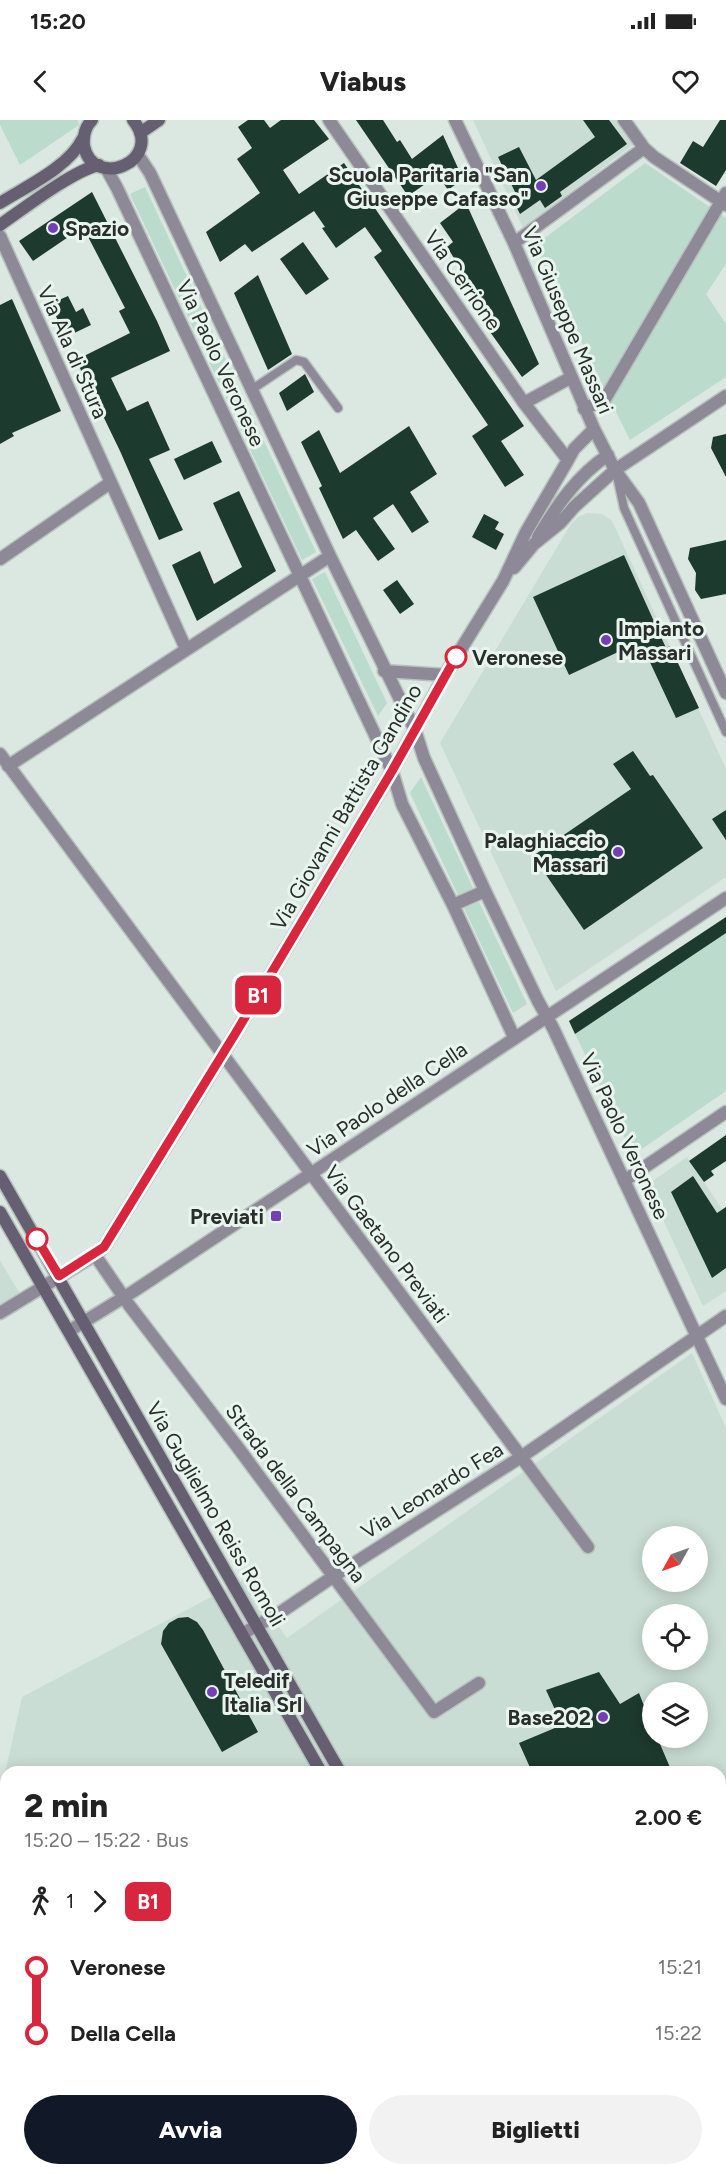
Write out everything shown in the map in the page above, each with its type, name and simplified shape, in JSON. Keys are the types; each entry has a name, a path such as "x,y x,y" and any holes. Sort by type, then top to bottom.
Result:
{"main road":[{"path":"0,225 75,175 91,167 124,167 138,155 141,140 133,120"},
{"path":"140,133 159,120"},
{"path":"86,127 85,149 90,158 102,167"},
{"path":"0,203 76,152 86,127"},
{"name":"Via Guglielmo Reiss Romoli","path":"0,1176 337,1766"},
{"name":"Via Guglielmo Reiss Romoli","path":"0,1212 318,1766"}],"street":[{"name":"Via Cerrione","path":"329,120 524,403 568,460"},
{"name":"Via Giuseppe Massari","path":"455,120 514,243 570,378 594,429 615,470 639,503 726,693"},
{"path":"585,409 605,399 724,200 654,157 644,148 624,120"},
{"path":"514,243 644,148"},
{"name":"Via Paolo Veronese","path":"138,155 150,173 384,670 415,730 424,758 485,891 547,1016 726,1399"},
{"name":"Via Paolo Veronese","path":"102,167 123,199 392,771 402,804 453,905 514,1037"},
{"name":"Via Ala di Stura","path":"0,236 186,649"},
{"path":"524,403 570,378"},
{"name":"Via Giovanni Battista Gandino","path":"503,581 534,544 561,523 574,507 615,470 726,396"},
{"name":"Via Giovanni Battista Gandino","path":"59,1276 104,1247 223,1054 392,771 445,675 503,581 526,532 568,460 574,450 594,429"},
{"path":"534,544 568,492 586,472 608,455"},
{"path":"0,559 110,483"},
{"path":"9,766 330,556"},
{"path":"384,670 445,675"},
{"path":"0,754 223,1054"},
{"path":"453,905 485,891"},
{"name":"Via Paolo della Cella","path":"69,1331 124,1297 726,898"},
{"name":"Via Gaetano Previati","path":"223,1054 521,1457"},
{"path":"624,1181 726,1112"},
{"name":"Strada della Campagna","path":"95,1254 124,1297 434,1712 479,1683"},
{"path":"0,1313 59,1276"},
{"name":"Via Leonardo Fea","path":"242,1634 278,1614 521,1457 726,1316"},
{"name":"Via Leonardo Fea","path":"521,1457 588,1546"}],"lane":[{"path":"251,390 296,360 304,362 338,408"},
{"name":"Via Giuseppe Massari","path":"615,470 624,508 726,732"}],"shaded area":[{"path":"0,120 78,120 79,125 20,165 0,125"},
{"name":"Scuola Paritaria \"San Giuseppe Cafasso\"","path":"473,120 616,120 634,144 523,228"},
{"path":"645,163 726,218 726,264 706,294 726,324 726,377 630,440 534,246"},
{"path":"145,187 316,552 302,560 130,194"},
{"path":"587,513 602,514 614,525 726,769 726,877 556,991 440,743 571,524 578,517"},
{"path":"325,572 387,703 378,716 312,579"},
{"path":"421,777 473,888 458,895 410,793"},
{"path":"479,902 527,1004 513,1013 464,908"},
{"path":"726,917 726,1091 633,1155 569,1021"},
{"path":"687,1157 722,1209 726,1207 726,1291 703,1306 647,1185"},
{"path":"0,1261 21,1295 0,1307"},
{"path":"692,1353 726,1428 726,1766 7,1766 22,1697 245,1579 287,1638"}],"building":[{"path":"248,120 264,120 270,128 281,120 314,120 329,139 283,170 299,194 344,163 524,426 501,441 524,475 505,487 472,436 488,425 374,257 382,251 365,227 336,248 322,228 325,227 314,211 252,252 245,244 220,262 206,232 260,193 237,159 252,148 238,127"},
{"path":"356,120 383,120 397,142 400,140 412,159 443,135 463,179 448,190 438,175 408,196"},
{"path":"583,120 609,120 627,144 560,192 562,196 545,208 540,200 520,214 511,196 516,194 498,157 519,147 536,180 595,137"},
{"path":"720,120 726,120 726,170 716,186 680,163 693,141 703,147"},
{"path":"92,192 170,351 111,378 127,411 148,401 170,450 149,459 183,530 159,540 120,451 76,360 130,333 119,311 125,308 83,227 33,261 19,241"},
{"path":"466,203 539,364 522,377 488,329 495,323 447,247 453,242 440,223"},
{"path":"303,242 329,279 306,295 280,259"},
{"path":"258,275 292,354 268,370 234,293"},
{"path":"68,296 76,312 83,308 91,325 66,337 50,304"},
{"path":"12,299 61,411 12,433 14,436 0,444 0,305"},
{"path":"305,374 314,392 287,411 279,393"},
{"path":"409,426 437,474 410,492 429,522 412,533 393,504 373,518 395,549 378,561 356,530 343,539 301,442 319,430 340,473"},
{"path":"726,434 726,477 711,448 713,437"},
{"path":"212,441 222,462 184,480 174,459"},
{"path":"239,491 276,571 197,621 172,565 200,551 214,584 242,567 213,503"},
{"path":"484,514 499,522 495,529 504,534 496,550 472,537"},
{"path":"726,540 726,594 701,599 695,590 696,573 688,559 690,548"},
{"name":"Impianto Massari","path":"624,555 666,648 670,646 699,708 676,718 648,658 641,661 633,645 569,675 533,597"},
{"path":"397,580 414,604 400,614 383,590"},
{"name":"Palaghiaccio Massari","path":"633,751 650,776 653,775 703,848 584,930 533,856 631,789 613,764"},
{"path":"726,810 726,840 712,819"},
{"path":"726,917 726,933 575,1034 569,1021"},
{"path":"726,1135 726,1161 711,1171 714,1175 704,1182 689,1161"},
{"path":"693,1176 717,1213 726,1207 726,1268 712,1278 671,1192"},
{"name":"Teledif Italia Srl","path":"188,1617 197,1622 203,1630 258,1732 222,1752 161,1644 163,1631 169,1623 178,1618"},
{"name":"Base202","path":"599,1672 620,1704 639,1693 642,1701 642,1748 662,1748 669,1766 529,1766 519,1743 562,1725 546,1690"}],"bus line":[{"name":"B1","path":"37,1239 59,1276 104,1247 235,1034 392,771 456,657"}],"place":[{"name":"Scuola Paritaria \"San Giuseppe Cafasso\"","path":"541,186"},
{"name":"Spazio","path":"53,228"},
{"name":"Impianto Massari","path":"606,640"},
{"name":"Veronese","path":"456,657"},
{"name":"Palaghiaccio Massari","path":"618,852"},
{"name":"Previati","path":"276,1216"},
{"name":"Teledif Italia Srl","path":"212,1692"},
{"name":"Base202","path":"603,1717"}]}
